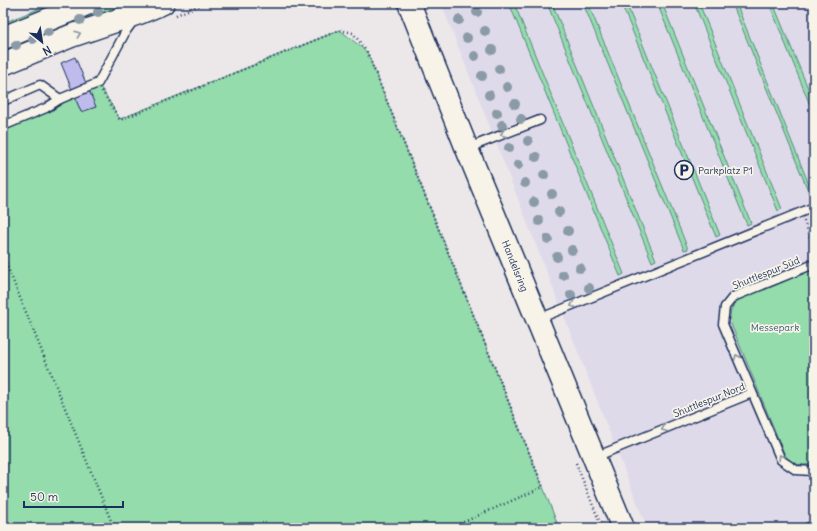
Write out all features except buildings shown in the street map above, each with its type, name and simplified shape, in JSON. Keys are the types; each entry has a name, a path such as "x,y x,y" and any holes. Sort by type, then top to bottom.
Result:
{"main road":[{"path":"3,38 89,3"},
{"path":"3,64 71,36 139,13 163,3"},
{"name":"Handelsring","path":"408,3 536,319 595,457 623,528"}],"lane":[{"path":"3,126 46,108 98,83 126,31 139,13"},
{"path":"3,101 40,85 60,100"},
{"path":"467,149 540,120"},
{"path":"536,319 609,291 814,207"},
{"name":"Shuttlespur Süd","path":"752,393 723,324 725,307 732,297 814,264"},
{"name":"Shuttlespur Nord","path":"595,457 752,393 781,460 796,470 814,470"},
{"path":"808,528 814,525"}],"path":[{"path":"98,83 120,120 340,30 353,33 367,52 543,486 450,528"},
{"path":"800,213 814,247"},
{"path":"3,256 114,528"}],"shaded area":[{"path":"441,3 814,3 814,528 647,528"}],"green space":[{"path":"53,3 72,3 3,31 3,23"},
{"path":"106,3 147,3 3,57 3,45"},
{"path":"509,3 514,3 624,274 620,276"},
{"path":"547,3 552,3 656,260 652,262"},
{"path":"583,3 588,3 688,249 684,250"},
{"path":"621,3 626,3 720,235 716,237"},
{"path":"657,3 662,3 751,223 747,225"},
{"path":"694,3 699,3 782,209 778,211"},
{"path":"732,3 736,3 814,197 811,198"},
{"path":"769,3 773,3 814,103 814,115"},
{"path":"340,30 367,52 559,528 3,528 3,125 98,83 120,119"},
{"name":"Messepark","path":"814,269 814,463 801,465 790,460 784,453 731,324 730,316 733,306 742,298"}],"place":[{"name":"Parkplatz P1","path":"684,170"}]}
